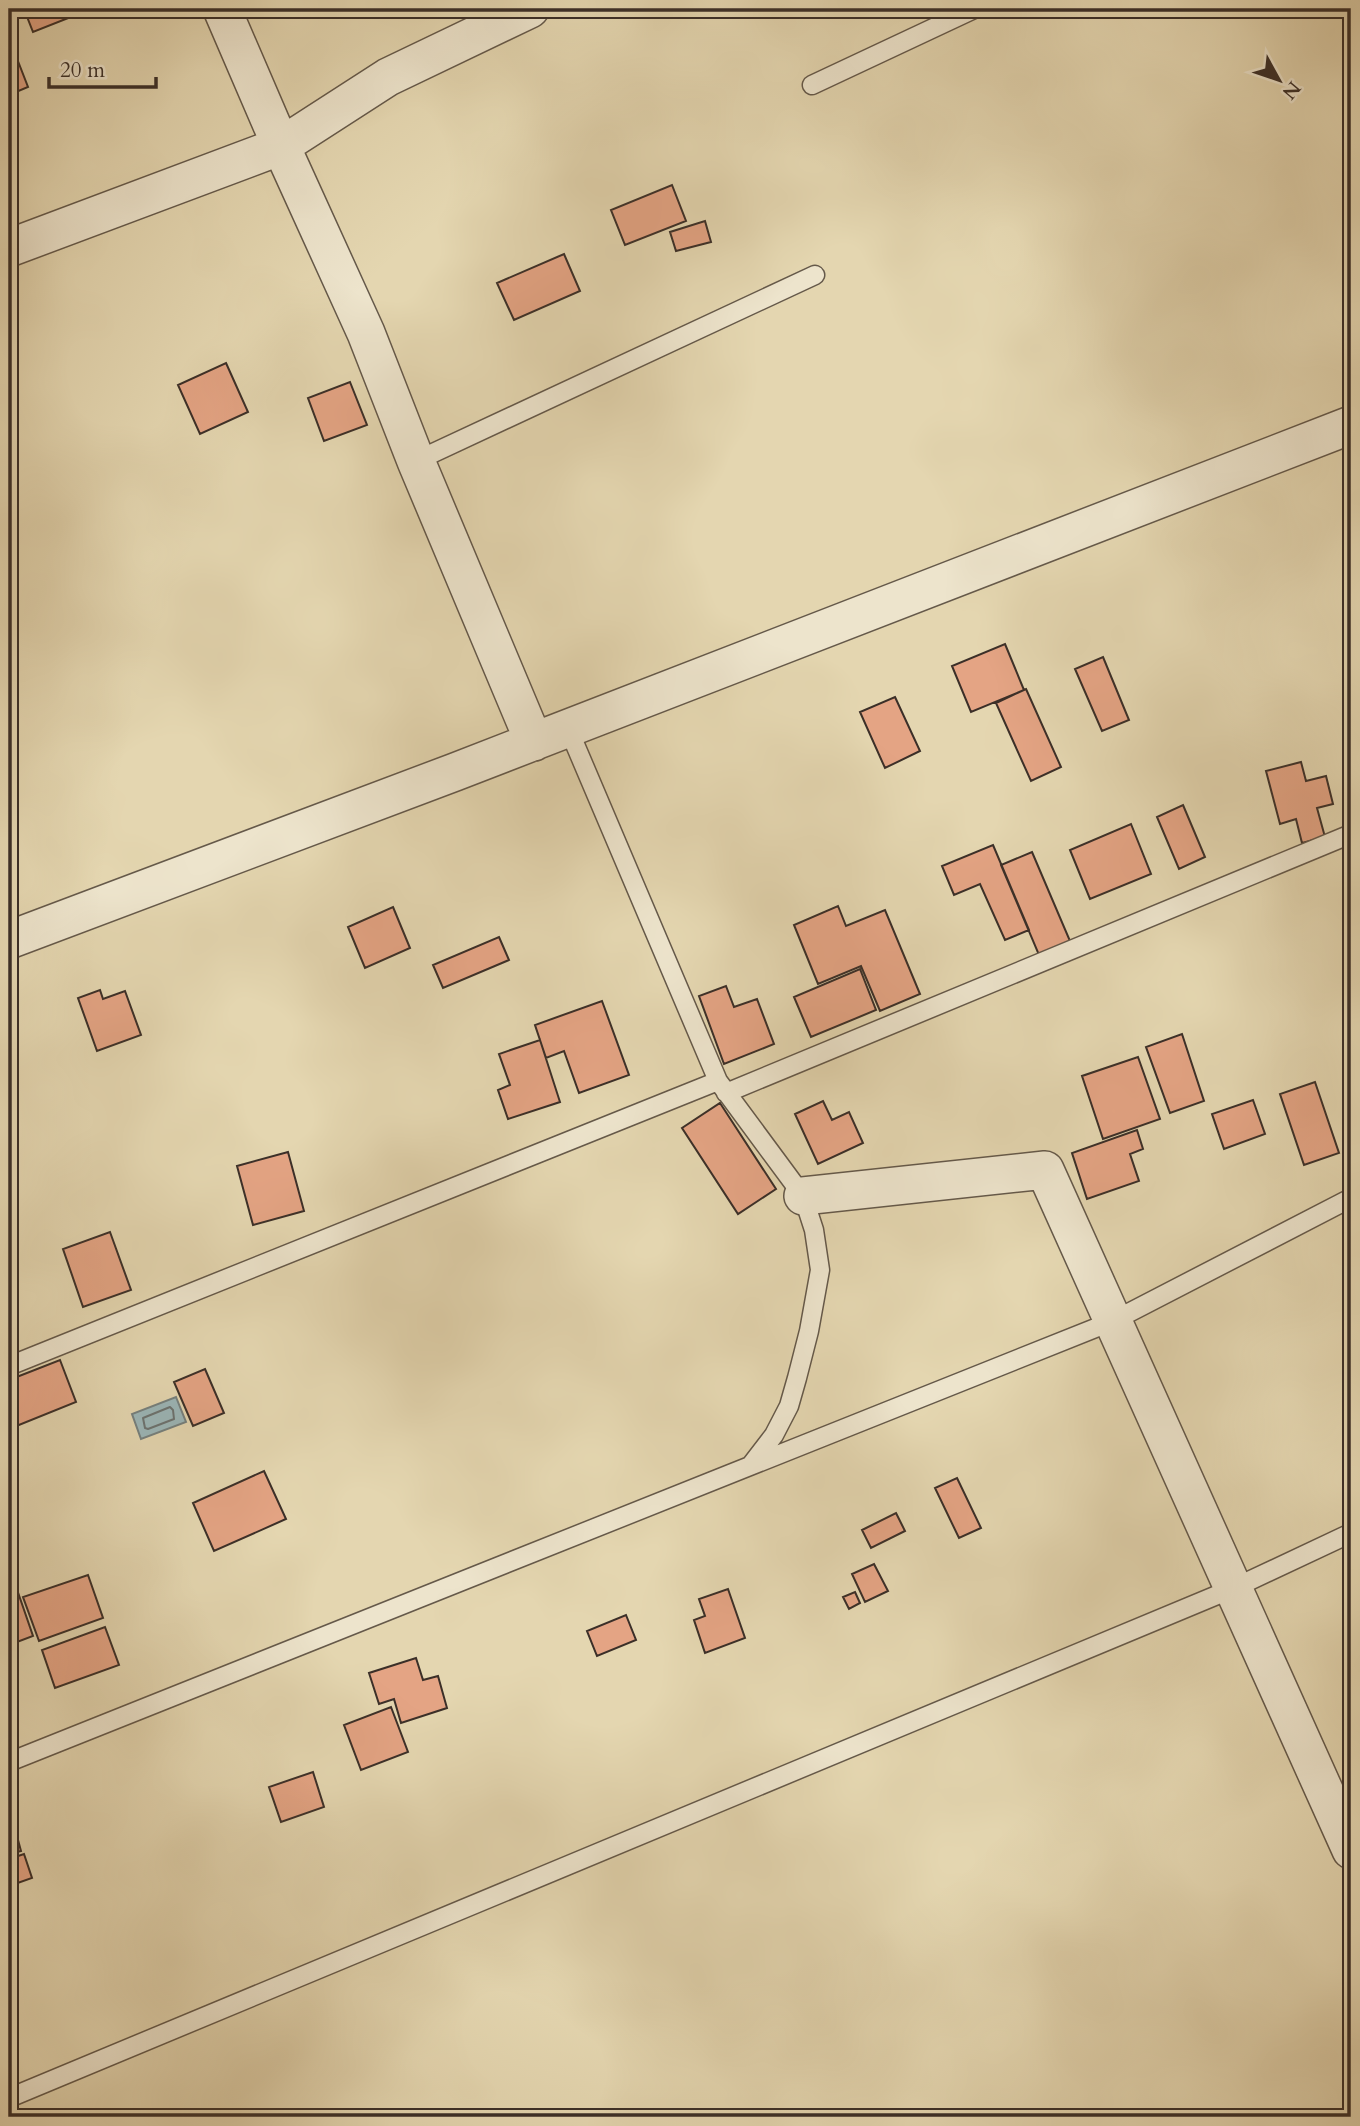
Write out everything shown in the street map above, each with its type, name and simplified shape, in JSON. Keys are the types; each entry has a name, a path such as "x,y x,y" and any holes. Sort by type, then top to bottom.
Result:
{"street":[{"path":"222,9 366,333 416,461 534,742"},
{"path":"9,248 281,146 388,77 530,9"},
{"path":"9,940 534,742 1351,425"},
{"path":"803,1196 1045,1170 1351,1850"}],"lane":[{"path":"812,85 974,9"},
{"path":"416,461 815,275"},
{"path":"568,728 722,1087 803,1196 814,1230 820,1270 809,1331 789,1406 774,1435 750,1466"},
{"path":"9,1366 722,1087 1351,834"},
{"path":"9,1762 1113,1321 1351,1198"},
{"path":"9,2098 1234,1588 1351,1533"}],"water":[{"path":"176,1397 186,1422 141,1439 132,1414"}],"building":[{"path":"24,9 91,9 33,32"},
{"path":"9,38 28,87 9,95"},
{"path":"672,185 686,221 625,245 611,210"},
{"path":"705,221 711,242 676,251 670,232"},
{"path":"564,254 580,291 514,320 497,283"},
{"path":"226,363 248,412 200,434 178,385"},
{"path":"350,382 367,425 324,441 308,398"},
{"path":"1005,644 1024,690 971,712 952,666"},
{"path":"1103,657 1129,720 1102,731 1075,669"},
{"path":"1026,689 1061,767 1031,781 996,703"},
{"path":"895,697 920,751 885,768 860,712"},
{"path":"1301,762 1306,781 1326,776 1333,804 1317,808 1325,837 1302,843 1296,819 1280,824 1266,771"},
{"path":"1183,805 1205,857 1179,869 1157,817"},
{"path":"1131,824 1151,874 1090,899 1070,850"},
{"path":"993,845 1029,930 1005,940 980,884 954,895 942,866"},
{"path":"1032,852 1070,941 1039,955 1001,865"},
{"path":"838,906 846,926 885,910 920,994 880,1011 861,966 818,984 794,925"},
{"path":"393,907 410,948 365,968 348,927"},
{"path":"499,937 509,960 443,988 433,965"},
{"path":"860,969 876,1010 811,1037 794,997"},
{"path":"726,986 734,1007 757,999 774,1044 724,1064 699,996"},
{"path":"100,990 103,999 125,991 141,1035 97,1051 78,998"},
{"path":"602,1001 629,1075 579,1093 564,1051 546,1058 535,1025"},
{"path":"1182,1034 1204,1101 1170,1113 1146,1047"},
{"path":"540,1040 560,1102 508,1119 498,1090 510,1085 499,1054"},
{"path":"1138,1057 1160,1119 1103,1139 1082,1076"},
{"path":"1315,1082 1339,1153 1304,1165 1280,1094"},
{"path":"1253,1100 1265,1134 1224,1149 1212,1114"},
{"path":"823,1101 832,1120 849,1112 863,1143 818,1164 795,1114"},
{"path":"720,1103 776,1189 738,1214 682,1128"},
{"path":"1137,1130 1143,1149 1130,1154 1139,1181 1087,1199 1072,1153"},
{"path":"288,1152 304,1211 253,1225 237,1166"},
{"path":"110,1232 131,1290 83,1307 63,1249"},
{"path":"60,1360 76,1402 9,1429 9,1380"},
{"path":"205,1369 224,1413 193,1426 174,1382"},
{"path":"264,1471 286,1519 214,1551 193,1503"},
{"path":"957,1478 981,1528 959,1538 935,1488"},
{"path":"896,1513 905,1531 871,1548 862,1530"},
{"path":"874,1564 888,1591 865,1602 852,1574"},
{"path":"12,1575 33,1636 9,1645 9,1576"},
{"path":"88,1575 103,1618 39,1641 23,1597"},
{"path":"728,1589 745,1638 705,1653 694,1620 705,1616 699,1599"},
{"path":"855,1592 860,1603 849,1609 843,1597"},
{"path":"626,1615 636,1640 597,1656 587,1631"},
{"path":"105,1627 119,1665 55,1688 42,1650"},
{"path":"416,1658 423,1680 438,1676 447,1708 401,1723 394,1699 379,1704 369,1673"},
{"path":"391,1707 408,1752 361,1770 344,1725"},
{"path":"313,1772 324,1807 281,1822 269,1787"},
{"path":"14,1825 21,1851 9,1854 9,1827"},
{"path":"24,1854 32,1878 9,1886 9,1859"}]}
